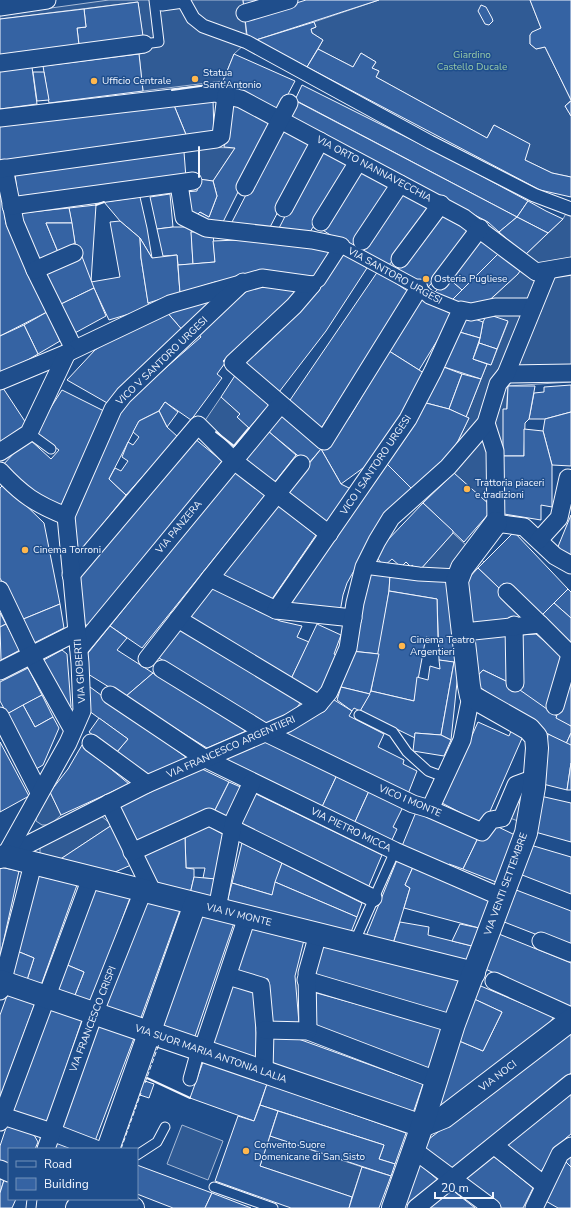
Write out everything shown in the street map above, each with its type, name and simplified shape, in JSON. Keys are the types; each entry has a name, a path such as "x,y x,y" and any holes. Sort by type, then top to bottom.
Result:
{"street":[{"path":"0,7 47,0"},
{"path":"244,13 289,0"},
{"path":"158,2 183,1 193,18 203,26 247,42 437,145 534,195 570,209"},
{"path":"0,63 144,44"},
{"path":"0,118 220,94 221,136 216,139 2,168 14,223 70,351 29,434 0,452"},
{"name":"VIA ORTO NANNAVECCHIA","path":"220,94 241,99 358,162 441,204 480,228 536,272 548,271"},
{"path":"245,187 289,103"},
{"path":"284,208 320,141"},
{"path":"321,222 358,162"},
{"path":"11,206 186,183 184,217 206,228 312,240 341,246"},
{"path":"362,241 400,184"},
{"path":"400,259 441,204"},
{"path":"440,281 480,228"},
{"name":"VIA SANTORO URGESI","path":"312,285 318,280 341,246 419,288 429,297 460,310 471,312 496,307 533,307"},
{"path":"35,270 74,254"},
{"path":"430,809 462,740 471,696 458,576 462,568 496,523 495,451 486,423 498,384 506,374 548,271 571,266"},
{"path":"0,381 70,351 170,304 243,282 262,278 312,285"},
{"name":"VICO V SANTORO URGESI","path":"66,516 113,409 124,395 243,282"},
{"path":"312,285 294,306 233,363 280,405 324,441 419,288"},
{"name":"VICO I SANTORO URGESI","path":"276,610 330,534 408,419 433,371 460,310"},
{"path":"506,374 571,373"},
{"name":"VIA PANZERA","path":"79,649 280,405"},
{"name":"VIA FRANCESCO ARGENTIERI","path":"2,853 204,758 288,723 319,704 329,692 348,648 364,567 377,541 391,518 448,467 486,423"},
{"path":"71,575 198,425 234,461 330,534"},
{"path":"147,659 301,464"},
{"path":"0,471 15,488 38,504 66,516"},
{"path":"539,540 559,518 568,478"},
{"name":"VIA GIOBERTI","path":"2,853 68,743 82,711 79,649 66,516"},
{"path":"496,523 524,527 555,556 571,565"},
{"path":"364,567 419,574 458,576"},
{"path":"210,578 276,610 353,618"},
{"path":"0,590 31,655 73,730"},
{"path":"508,592 570,655 554,706"},
{"path":"178,619 319,704"},
{"path":"464,632 514,625 540,624"},
{"path":"514,625 515,683"},
{"path":"0,671 77,632"},
{"name":"VICO I MONTE","path":"162,670 266,733 413,804 430,809 482,832 491,820 502,818 516,785 535,778"},
{"name":"VIA PIETRO MICCA","path":"110,695 204,758 395,851 501,897"},
{"name":"VIA VENTI SETTEMBRE","path":"395,1207 454,1024 526,833 535,778 537,748 536,737 529,729 471,696"},
{"path":"0,716 39,792"},
{"path":"91,743 147,784"},
{"path":"217,909 234,830 234,820 252,782"},
{"path":"109,803 132,852 148,892"},
{"path":"132,852 209,817 373,898"},
{"name":"VIA IV MONTE","path":"2,853 33,864 474,973"},
{"path":"1,985 33,864"},
{"path":"91,878 45,997 1,1118 52,1132 93,1148"},
{"name":"VIA FRANCESCO CRISPI","path":"46,1148 94,1014 148,892"},
{"path":"108,1148 195,904"},
{"path":"190,1079 228,976 247,917"},
{"path":"308,1031 306,973 318,934"},
{"path":"541,941 571,953"},
{"path":"228,976 261,986 265,1030 264,1073"},
{"path":"306,980 454,1024"},
{"path":"494,981 571,1016"},
{"name":"VIA SUOR MARIA ANTONIA LALIA","path":"1,985 45,997 422,1126"},
{"name":"VIA NOCI","path":"422,1126 444,1117 571,1020"},
{"path":"265,1030 308,1031 436,1080"},
{"path":"416,1208 495,1146 571,1083"},
{"path":"495,1146 544,1185"},
{"path":"539,1206 544,1185 560,1154 571,1146"},
{"path":"414,1150 492,1208"},
{"path":"86,1202 122,1204"}],"lane":[{"path":"144,44 159,42 158,2"},
{"path":"29,434 51,449"},
{"path":"359,715 393,732 407,752 428,771 444,777"},
{"path":"354,944 395,851"},
{"path":"138,1154 157,1142 165,1126"},
{"path":"214,1187 273,1208"}],"shaded area":[{"path":"109,0 243,0 247,42 234,54 223,81 143,91 139,54 145,53 138,2 0,19 0,15"},
{"name":"Giardino Castello Ducale","path":"379,0 530,0 541,28 530,35 530,44 536,49 545,47 571,100 565,106 571,116 571,177 552,173 525,160 529,144 494,125 487,138 376,77 379,71 372,68 376,62 361,53 353,67 318,49 323,40 312,33 311,29 316,27 314,22"},
{"path":"199,147 235,148 213,181 199,179"},
{"path":"571,204 571,382 508,386 503,456 490,505 443,464 458,441 469,418 466,417 487,364 491,365 508,322 487,314 492,298 518,274 525,255 563,219"},
{"path":"221,397 240,414 237,417 249,428 234,446 204,422"},
{"path":"453,533 484,562 463,584 419,571"},
{"path":"523,787 523,823 510,818"},
{"path":"50,792 61,815 50,825 42,825 36,821 37,813"},
{"path":"100,815 112,825 59,860 40,855 40,848"},
{"path":"182,1125 223,1141 208,1180 167,1164"},
{"path":"270,1136 362,1167 352,1197 260,1166"}],"building":[{"path":"243,0 269,0 244,8"},
{"path":"306,0 379,0 256,40 247,35 245,19"},
{"path":"530,0 571,0 571,100 545,47 536,49 530,44 530,35 532,32 541,28"},
{"path":"138,2 143,36 79,45 77,28 86,27 84,9"},
{"path":"481,5 486,7 492,18 493,21 489,25 485,24 478,11"},
{"path":"84,9 86,27 77,28 79,45 0,56 0,19"},
{"path":"314,22 316,27 311,29 312,33 323,40 307,67 256,40"},
{"path":"318,49 353,67 361,53 376,62 372,68 379,71 376,77 487,138 494,125 530,144 525,160 552,173 571,177 571,197 540,190 307,67"},
{"name":"Ufficio Centrale","path":"139,54 143,91 49,103 43,66"},
{"path":"234,54 295,81 277,115 221,86"},
{"path":"32,67 37,104 0,109 0,71"},
{"path":"33,72 44,72 49,100 37,101"},
{"path":"302,85 452,160 528,201 517,217 295,100"},
{"path":"213,99 214,134 187,137 173,103"},
{"path":"296,101 517,217 499,232 488,222 366,158 287,120"},
{"path":"571,101 571,116 565,106"},
{"path":"231,102 273,122 220,228 196,216 200,212 209,217 217,196 213,181 235,148 224,147"},
{"path":"173,103 187,137 0,161 0,123"},
{"path":"281,127 313,144 268,231 232,222"},
{"path":"320,148 352,166 308,235 277,232"},
{"path":"184,152 186,178 18,199 15,174"},
{"path":"358,169 393,188 351,248 321,229"},
{"path":"199,179 213,181 217,196 209,217 200,212 196,216 185,207 185,192 197,191"},
{"path":"0,185 6,224 47,312 0,336"},
{"path":"399,192 431,210 412,238 388,266 361,249"},
{"path":"170,194 173,227 157,229 150,197"},
{"path":"140,197 152,258 140,238 120,221 104,202"},
{"path":"528,201 563,219 548,233 517,217"},
{"path":"96,205 91,282 75,243 69,208"},
{"path":"69,208 72,223 46,223 58,252 38,261 20,213"},
{"path":"441,215 472,233 426,290 396,272"},
{"path":"517,217 548,233 525,255 499,232"},
{"path":"120,221 140,238 141,258 149,308 109,320 91,282 120,277 110,222"},
{"path":"46,223 72,223 75,243 58,252"},
{"path":"191,227 193,264 178,265 177,255 163,256 157,229"},
{"path":"213,231 215,262 193,264 191,232"},
{"path":"480,237 500,252 462,290 448,278"},
{"path":"140,238 152,258 177,255 180,293 148,303 141,258"},
{"path":"264,239 333,247 315,280 261,274 215,282 180,293 178,265 215,262 213,241"},
{"path":"342,252 367,268 326,331 276,396 241,363"},
{"path":"500,252 520,271 518,274 483,306 449,303"},
{"path":"81,254 94,288 59,305 43,272"},
{"path":"378,271 409,292 318,433 286,406"},
{"path":"448,278 462,290 449,303 435,292"},
{"path":"255,284 294,287 297,295 223,361 225,363 217,374 222,378 191,420 165,402 159,411 139,421 109,479 126,495 77,556 69,524 121,407 201,337 198,333"},
{"path":"94,288 106,316 73,334 59,305"},
{"path":"225,295 184,332 165,310"},
{"path":"421,297 453,315 419,370 389,351"},
{"path":"165,310 184,332 109,404 67,380 95,350 116,336"},
{"path":"47,312 60,341 38,354 24,325"},
{"path":"487,314 508,321 497,349 479,343 483,322"},
{"path":"464,315 483,322 480,338 456,331"},
{"path":"24,325 38,354 2,375 0,372 0,336"},
{"path":"456,331 480,338 473,359 487,364 481,379 441,366"},
{"path":"479,343 497,349 491,365 473,359"},
{"path":"389,351 427,375 370,463 341,484 321,449 349,418"},
{"path":"441,366 462,374 449,409 426,403"},
{"path":"236,374 270,404 249,428 237,417 240,414 221,397"},
{"path":"462,374 481,379 466,417 449,409"},
{"path":"1,385 28,426 0,447 0,386"},
{"path":"571,385 571,412 545,419 529,419 534,393 544,392 544,387"},
{"path":"508,386 535,386 529,419 525,423 524,456 503,456 503,409 507,409"},
{"path":"62,390 104,411 60,508 19,484 2,466 28,438 51,459 59,450 35,432"},
{"path":"165,402 178,412 167,427 159,411"},
{"path":"426,403 449,409 469,418 458,441 443,464 440,462 412,489 384,461"},
{"path":"159,411 167,427 178,437 126,495 109,479 115,468 121,471 128,461 122,457 128,442 133,445 139,437 133,432 139,421"},
{"path":"571,412 571,466 552,465 543,431 545,419"},
{"path":"281,414 321,449 308,464 268,431"},
{"path":"524,429 543,431 552,465 552,507 541,505 541,520 504,514 503,456 524,456"},
{"path":"268,431 296,455 274,483 244,460"},
{"path":"194,438 222,461 90,626 82,624 76,582"},
{"path":"321,449 341,484 351,489 328,525 286,492"},
{"path":"384,461 412,489 385,516 347,583 340,612 290,604 288,601"},
{"path":"235,471 265,495 142,648 110,626"},
{"path":"454,473 490,505 490,512 464,542 423,503"},
{"name":"Cinema Torroni","path":"4,484 44,523 60,604 21,620 0,578 0,488"},
{"path":"423,503 453,531 453,533 419,571 412,565 411,567 406,562 401,567 392,559 384,566 377,558 383,545"},
{"path":"276,504 316,535 272,599 220,574"},
{"path":"571,515 571,555 557,549"},
{"path":"514,532 568,589 540,617 504,583 499,588 478,568"},
{"path":"478,568 499,588 526,619 468,627 463,584"},
{"path":"368,571 390,575 389,591 379,654 351,651"},
{"path":"390,575 449,580 459,663 439,660 437,599 389,591"},
{"path":"210,587 280,621 302,626 297,637 309,642 291,679 186,618"},
{"path":"568,589 571,592 571,618 554,603"},
{"name":"Cinema Teatro Argentieri","path":"389,591 437,599 438,639 426,637 414,701 371,691"},
{"path":"554,603 571,618 571,647 540,617"},
{"path":"60,604 64,628 34,643 21,620"},
{"path":"0,613 6,624 0,627"},
{"path":"6,624 20,650 1,660 0,627"},
{"path":"317,624 341,635 334,654 339,657 320,695 291,679"},
{"path":"110,626 127,638 117,650 153,673 125,697 88,674 84,658"},
{"path":"179,626 301,702 292,714 268,726 156,656"},
{"path":"473,634 509,634 510,683 483,670 472,682"},
{"path":"536,634 564,658 549,712 520,691 520,635"},
{"path":"62,650 67,654 70,709 42,661"},
{"path":"351,651 379,654 370,694 341,687"},
{"path":"439,660 454,662 441,735 415,733 415,738 360,711 371,691 414,701 417,677 428,680 430,666 440,669"},
{"path":"454,662 459,663 451,740 441,735"},
{"path":"28,668 42,695 7,714 0,701 0,682"},
{"path":"483,670 510,683 571,726 571,733 566,744 548,734 472,682"},
{"path":"571,670 571,726 556,718"},
{"path":"153,673 246,731 207,748 125,697"},
{"path":"90,687 187,758 147,777 116,753 128,739 89,711 88,693"},
{"path":"341,687 370,694 360,711 354,708 352,711 337,700"},
{"path":"42,695 53,717 35,727 23,705"},
{"path":"331,698 352,711 349,716 384,734 378,747 404,760 403,764 417,771 408,794 281,733"},
{"path":"23,705 35,727 53,717 59,728 43,765 36,769 7,714"},
{"path":"99,718 128,739 116,753 89,732"},
{"path":"478,722 509,736 511,731 523,736 484,825 442,803"},
{"path":"415,733 441,735 451,740 444,756 413,751"},
{"path":"571,733 571,745 566,744"},
{"path":"548,734 571,745 571,763 567,790 543,784"},
{"path":"0,742 29,796 0,812"},
{"path":"262,742 270,743 337,775 321,809 221,760"},
{"path":"82,745 129,784 61,815 50,792 68,769"},
{"path":"571,763 571,790 567,790"},
{"path":"200,768 229,782 213,814 134,844 117,806"},
{"path":"337,775 369,791 354,824 321,809"},
{"path":"229,782 245,789 229,820 213,814"},
{"path":"369,791 403,807 393,827 397,829 391,842 354,824"},
{"path":"252,792 382,855 368,888 238,823"},
{"path":"536,795 571,803 571,842 528,830"},
{"path":"416,812 478,838 463,869 449,864 448,867 402,846"},
{"path":"492,824 515,835 496,882 463,869 478,838"},
{"path":"112,825 131,865 106,876 59,860"},
{"path":"208,826 226,836 216,879 203,878 205,868 186,868 185,837"},
{"path":"185,837 186,868 194,869 194,877 190,894 156,887 141,856"},
{"path":"242,843 282,863 272,895 232,883"},
{"path":"527,844 571,857 571,894 517,873"},
{"path":"397,860 413,867 405,885 410,888 392,947 364,941"},
{"path":"282,863 362,903 357,917 275,882"},
{"path":"0,867 19,871 0,957"},
{"path":"413,867 489,900 479,928 404,908 410,888 405,885"},
{"path":"34,875 77,885 40,988 26,983 34,958 17,951"},
{"path":"194,877 216,879 212,899 190,894"},
{"path":"275,882 357,917 349,937 227,902 232,883 272,895"},
{"path":"511,888 571,911 571,948 499,920"},
{"path":"94,889 130,898 90,1006 73,1000 84,972 65,964"},
{"path":"145,902 180,910 139,1023 104,1011"},
{"path":"198,915 234,923 193,1042 156,1029"},
{"path":"400,922 429,927 428,935 472,946 466,964 392,947"},
{"path":"460,924 479,928 472,946 452,941"},
{"path":"250,927 304,940 295,976 299,1023 270,1024 268,979 235,971"},
{"path":"494,932 571,963 571,1007 483,968"},
{"path":"322,945 460,978 449,1014 311,977"},
{"path":"17,951 34,958 26,983 11,978"},
{"path":"65,964 84,972 73,1000 54,993"},
{"path":"230,983 255,990 257,1065 208,1047"},
{"path":"476,984 554,1017 542,1032 443,1109 436,1101 457,1040 483,1051 502,1012 472,998"},
{"path":"313,992 443,1028 428,1070 313,1027"},
{"path":"8,993 35,1003 0,1098 0,1015"},
{"path":"472,998 502,1012 483,1051 457,1040"},
{"path":"49,1008 82,1020 47,1123 12,1111"},
{"path":"99,1025 134,1038 95,1141 60,1128"},
{"path":"571,1029 571,1073 450,1170 420,1146"},
{"path":"271,1035 293,1037 423,1084 411,1119 271,1070"},
{"path":"203,1062 267,1084 254,1121 190,1098"},
{"path":"139,1079 154,1084 149,1098 134,1093"},
{"path":"267,1084 406,1133 395,1164 379,1159 384,1145 260,1105"},
{"path":"571,1091 571,1134 566,1138 539,1174 504,1146"},
{"name":"Convento Suore Domenicane di San Sisto","path":"260,1105 278,1111 260,1166 352,1197 349,1208 291,1208 215,1181 238,1116 254,1121"},
{"path":"278,1111 384,1145 379,1159 395,1164 391,1176 270,1136"},
{"path":"7,1125 34,1135 38,1142 35,1148 8,1148 8,1167 0,1163 0,1146"},
{"path":"54,1142 72,1148 52,1148"},
{"path":"571,1154 571,1167 564,1160"},
{"path":"492,1155 533,1188 523,1208 500,1208 463,1179"},
{"path":"564,1160 571,1167 571,1208 558,1208 544,1200"},
{"path":"416,1161 438,1180 409,1206 400,1198"},
{"path":"138,1165 212,1193 205,1208 173,1208 138,1194"},
{"path":"362,1167 391,1176 379,1208 349,1208"},
{"path":"0,1179 4,1180 0,1193"},
{"path":"4,1180 8,1182 8,1200 16,1200 12,1208 0,1208 0,1193"},
{"path":"451,1189 475,1208 426,1208"},
{"path":"212,1193 251,1208 205,1208"}],"fence":[{"path":"145,1083 159,1044"},
{"path":"121,1148 141,1093"}],"wall":[{"path":"172,90 222,83"},
{"path":"199,147 199,177"},
{"path":"96,205 104,202"},
{"path":"216,432 234,446 249,428"},
{"path":"147,1078 190,1098"}],"place":[{"name":"Statua Sant'Antonio","path":"195,79"},
{"name":"Ufficio Centrale","path":"94,81"},
{"name":"Osteria Pugliese","path":"426,279"},
{"name":"Trattoria piaceri e tradizioni","path":"467,489"},
{"name":"Cinema Torroni","path":"25,550"},
{"name":"Cinema Teatro Argentieri","path":"402,646"},
{"name":"Convento Suore Domenicane di San Sisto","path":"246,1151"}]}
